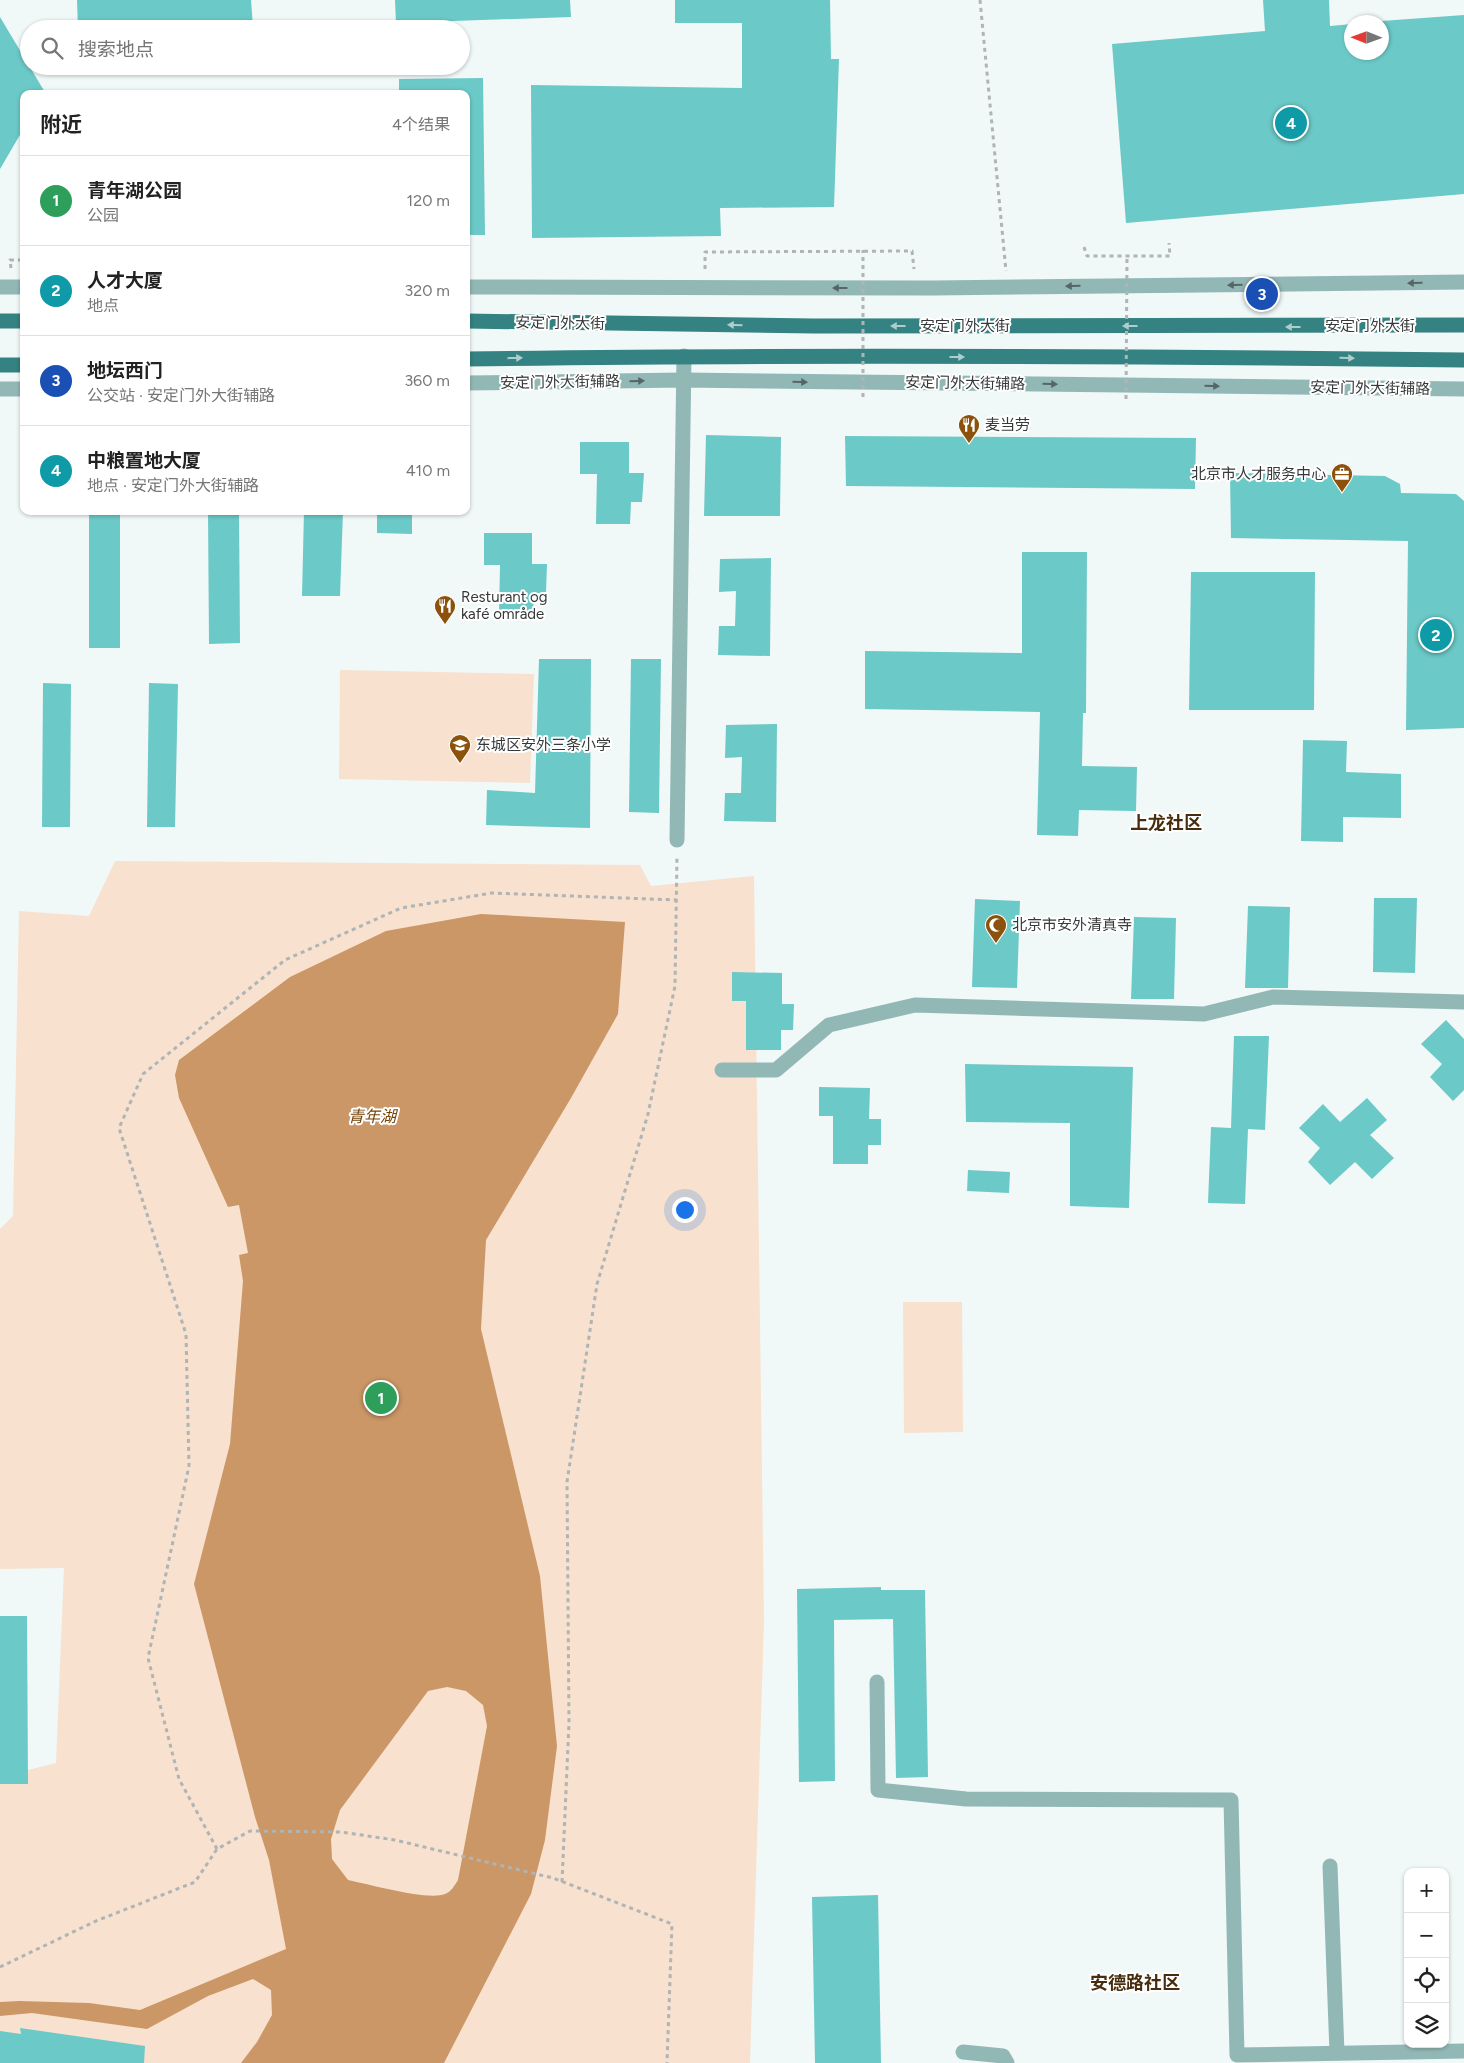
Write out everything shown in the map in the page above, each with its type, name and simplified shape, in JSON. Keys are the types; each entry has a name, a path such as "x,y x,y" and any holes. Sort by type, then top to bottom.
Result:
{"main road":[{"path":"0,321 20,321"},
{"name":"安定门外大街","path":"470,321 814,326 1464,325"},
{"name":"安定门外大街","path":"470,359 684,356 1233,357 1464,360"},
{"path":"0,365 20,365"}],"street":[{"path":"470,287 1008,287 1464,282"},
{"path":"0,287 20,287"},
{"path":"677,840 684,356"},
{"name":"安定门外大街辅路","path":"470,383 684,380 1464,389"},
{"path":"0,389 20,389"},
{"path":"722,1070 776,1070 828,1025 915,1005 1204,1014 1273,997 1464,1002"},
{"path":"877,1682 878,1790 966,1799 1231,1800 1237,2055 1282,2059 1337,2053 1464,2051"},
{"path":"1330,1866 1337,2053"},
{"path":"962,2052 1003,2056 1007,2063"}],"path":[{"path":"980,0 1008,287"},
{"path":"1084,247 1087,256 1170,256 1169,243"},
{"path":"863,250 863,397"},
{"path":"705,269 705,252 863,250 912,251 914,269"},
{"path":"1126,256 1126,399"},
{"path":"11,268 10,260 20,260"},
{"path":"562,1882 569,1723 567,1482 597,1284 648,1114 675,986 677,840"},
{"path":"217,1849 178,1779 148,1658 189,1466 186,1334 118,1128 144,1074 285,960 401,908 492,893 676,900"},
{"path":"0,1967 96,1921 195,1882 217,1849 250,1831 340,1832 395,1840 553,1878 672,1924 667,2063"}],"shaded area":[{"path":"340,670 534,674 530,783 339,779"},
{"path":"115,861 640,865 651,886 754,876 764,1621 750,2063 0,2063 0,1777 56,1763 64,1568 0,1569 0,1229 13,1216 19,911 89,916"},
{"path":"903,1302 962,1302 963,1432 904,1433"}],"water":[{"name":"青年湖","path":"481,914 625,922 618,1014 571,1098 486,1240 481,1329 540,1576 557,1746 545,1840 531,1894 444,2063 241,2063 257,2042 272,2015 271,1990 253,1979 208,1996 147,2029 32,2013 0,2016 0,2002 19,2001 89,2003 140,2010 286,1949 269,1860 255,1817 194,1584 230,1444 243,1281 239,1255 248,1253 239,1205 228,1207 179,1098 175,1075 179,1060 290,977 386,931","holes":["447,1687 466,1691 483,1705 487,1726 456,1884 447,1893 437,1896 412,1894 348,1880 332,1859 331,1839 340,1810 428,1691"]}],"building":[{"path":"77,0 251,0 252,20 78,20"},
{"path":"395,0 570,0 571,17 470,20 396,20"},
{"path":"675,0 830,0 831,59 839,59 834,207 720,208 721,236 532,238 531,85 742,88 742,23 675,23"},
{"path":"1263,0 1329,0 1330,26 1344,25 1344,60 1389,60 1389,20 1464,15 1464,194 1126,223 1112,44 1265,31"},
{"path":"0,17 20,50 20,75 35,75 44,90 20,90 20,135 0,169"},
{"path":"483,78 485,235 470,235 470,90 399,90 399,79"},
{"path":"706,435 781,437 780,516 704,516"},
{"path":"845,436 1196,438 1195,489 846,486"},
{"path":"580,442 629,442 629,473 644,473 642,502 631,502 630,524 596,524 597,474 580,474"},
{"path":"1230,473 1385,476 1400,484 1401,493 1456,494 1464,501 1464,728 1406,730 1408,541 1231,538"},
{"path":"89,515 120,515 120,648 89,648"},
{"path":"208,515 239,515 240,643 209,644"},
{"path":"304,515 343,515 340,596 302,596"},
{"path":"377,515 412,515 412,534 377,533"},
{"path":"484,533 532,533 532,564 547,564 546,593 534,593 533,615 499,615 500,565 484,565"},
{"path":"1022,552 1087,552 1086,713 1083,713 1082,766 1137,767 1136,811 1079,810 1078,836 1037,835 1040,712 865,709 865,651 1022,653"},
{"path":"771,558 770,656 718,655 719,626 735,626 736,591 719,592 720,559"},
{"path":"1191,572 1315,572 1314,710 1189,710"},
{"path":"539,659 591,659 590,828 486,825 487,790 535,793"},
{"path":"631,659 661,659 659,813 629,812"},
{"path":"43,683 71,684 70,827 42,827"},
{"path":"149,683 178,684 175,827 147,827"},
{"path":"777,724 776,822 724,821 725,793 741,793 742,757 725,758 726,725"},
{"path":"1303,740 1347,741 1346,772 1401,774 1401,818 1343,817 1343,842 1301,841"},
{"path":"1374,898 1417,898 1415,973 1373,972"},
{"name":"北京市安外清真寺","path":"975,899 1020,901 1017,988 972,987"},
{"path":"1248,906 1290,907 1288,988 1245,988"},
{"path":"1134,917 1176,918 1174,999 1131,999"},
{"path":"732,972 782,973 782,1004 794,1004 793,1030 781,1030 781,1050 746,1050 746,1001 732,1001"},
{"path":"1446,1020 1464,1039 1464,1090 1453,1101 1430,1077 1442,1064 1421,1044"},
{"path":"1234,1036 1269,1036 1265,1130 1248,1129 1245,1204 1208,1203 1211,1127 1231,1128"},
{"path":"965,1064 1133,1067 1129,1208 1070,1206 1070,1123 966,1122"},
{"path":"819,1087 870,1088 869,1119 881,1119 881,1145 868,1145 868,1164 833,1164 833,1116 819,1116"},
{"path":"1367,1098 1387,1120 1370,1135 1394,1158 1372,1179 1355,1162 1330,1185 1308,1162 1320,1148 1299,1128 1323,1104 1340,1122"},
{"path":"968,1170 1010,1172 1009,1193 967,1191"},
{"path":"881,1587 881,1590 925,1590 928,1777 896,1778 893,1619 834,1620 835,1781 799,1782 797,1589"},
{"path":"0,1616 27,1616 28,1784 0,1784"},
{"path":"878,1895 881,2063 815,2063 812,1897"},
{"path":"20,2028 145,2046 144,2063 0,2063 0,2031 21,2034"}],"place":[{"name":"中粮置地大厦","path":"1291,123"},
{"name":"地坛西门","path":"1262,294"},
{"name":"麦当劳","path":"969,444"},
{"name":"北京市人才服务中心","path":"1342,493"},
{"name":"Resturant og kafé område","path":"445,625"},
{"name":"人才大厦","path":"1436,635"},
{"name":"东城区安外三条小学","path":"460,764"},
{"name":"北京市安外清真寺","path":"996,944"},
{"name":"青年湖公园","path":"381,1398"}],"district":[{"name":"上龙社区","path":"1166,823"},
{"name":"安德路社区","path":"1135,1983"}]}
